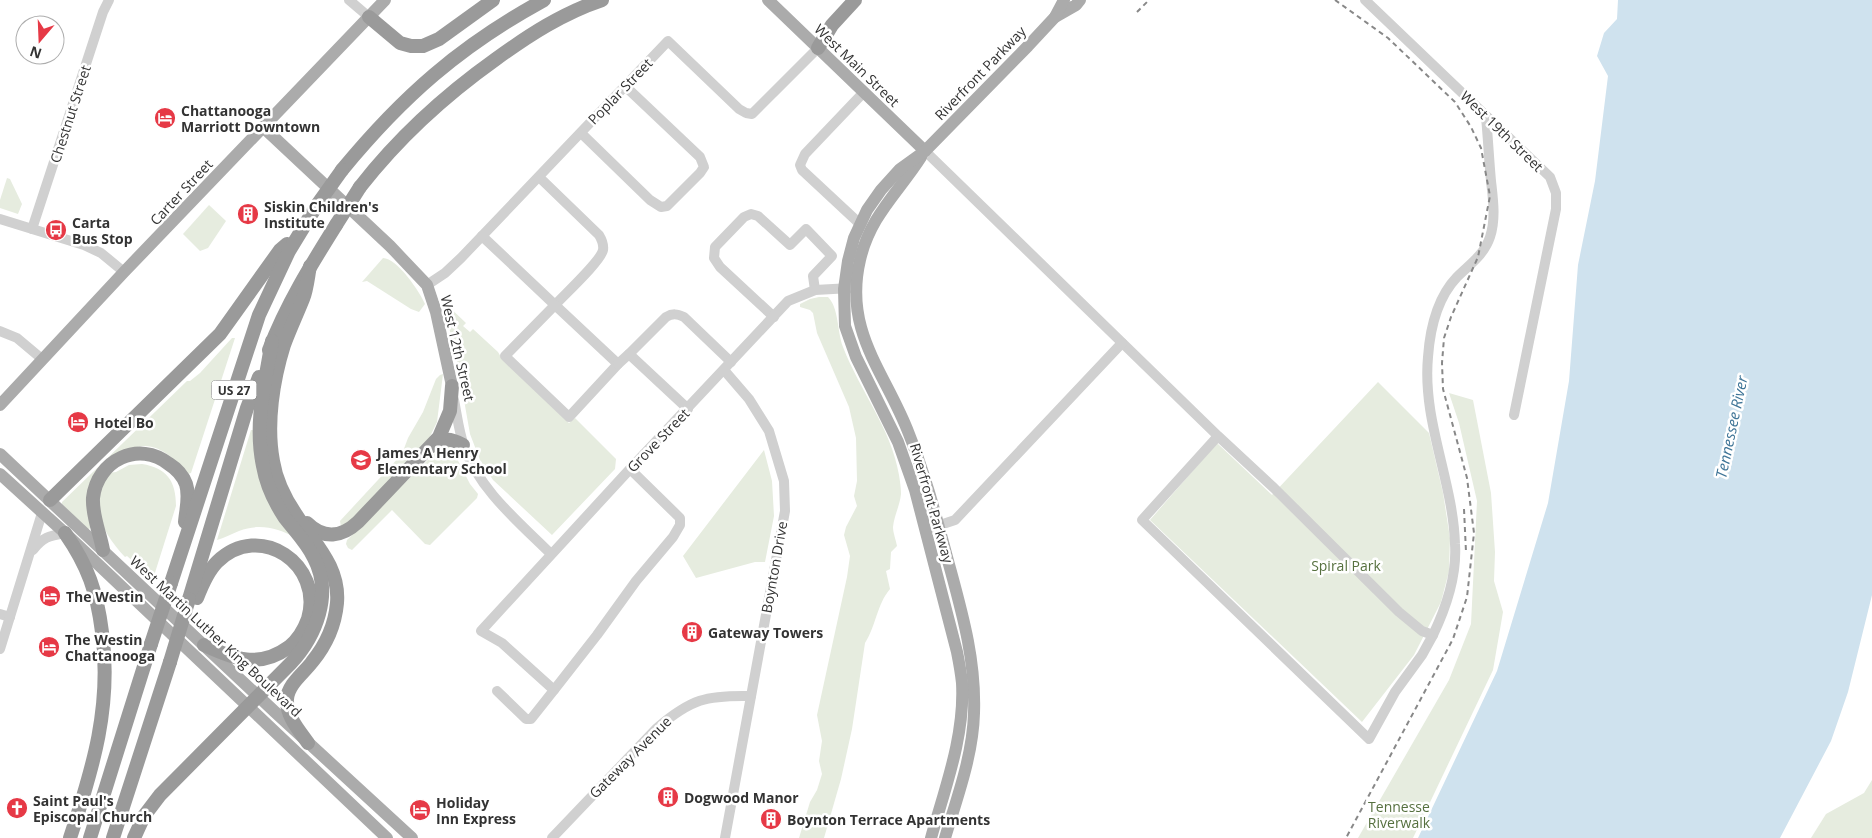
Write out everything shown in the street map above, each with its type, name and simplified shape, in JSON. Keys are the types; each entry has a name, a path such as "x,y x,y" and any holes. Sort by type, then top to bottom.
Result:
{"highway":[{"path":"369,17 400,43 411,46 423,46 439,39 493,0"},
{"name":"US 27","path":"90,838 252,333 279,270 300,231 342,170 381,124 435,73 477,41 544,0"},
{"name":"US 27","path":"113,838 191,603 247,408 272,341 310,266 360,188 389,152 432,108 455,89 552,22 575,10 602,0"},
{"path":"818,48 832,25 855,0"},
{"path":"50,500 220,334 280,250 300,231"},
{"path":"308,743 292,718 288,705 288,695 292,687 313,661 330,631 337,601 336,584 334,574 327,559 298,517 282,489 272,454 270,426 272,402 280,359 289,332 304,298 310,266"},
{"path":"134,838 144,816 160,795 291,663 306,644 316,624 322,595 320,573 315,559 285,517 268,484 263,467 259,432 260,414 272,341"},
{"path":"282,489 304,519 314,529 330,535 343,533 358,522 439,437 451,406 452,386"},
{"path":"430,448 443,440 452,439 463,445"},
{"path":"103,550 93,508 94,491 101,475 114,461 127,455 141,453 157,456 176,469 186,483 187,489 185,521 171,583"},
{"path":"65,533 85,564 94,588 100,614 106,669 102,726 91,772 70,838"},
{"path":"191,603 216,563 237,548 249,545 266,546 288,557 303,573 310,593 309,614 302,634 295,643 281,654 264,660 247,661 230,657 204,646"}],"main road":[{"name":"Carter Street","path":"0,405 124,272 386,0"},
{"name":"West Main Street","path":"768,0 925,151"},
{"name":"Riverfront Parkway","path":"1056,16 1064,0"},
{"name":"Riverfront Parkway","path":"945,838 971,743 974,715 972,657 967,630 924,474 908,431 869,354 861,332 851,288 848,261 860,224 881,190 900,169 925,151 1056,16 1076,5 1080,0"},
{"name":"West 12th Street","path":"263,127 390,246 427,285 436,312 452,386"},
{"name":"Riverfront Parkway","path":"925,151 908,178 877,216 866,239 851,288 846,326 856,357 898,442 915,490 958,652 962,683 961,713 957,741 931,838"},
{"name":"West Martin Luther King Boulevard","path":"0,454 258,697 412,838"},
{"name":"West Martin Luther King Boulevard","path":"0,474 388,838"}],"street":[{"name":"Chestnut Street","path":"32,229 102,12 109,0"},
{"path":"348,0 369,17"},
{"name":"West 19th Street","path":"1365,0 1550,177 1556,193 1556,209 1514,415"},
{"name":"Poplar Street","path":"427,285 458,261 668,41 740,109 752,114 818,48"},
{"path":"581,132 650,200 661,207 667,206 700,173 704,167 700,157 625,86"},
{"path":"860,224 802,170 800,165 805,154 864,92"},
{"path":"1218,436 1142,520 1369,739 1395,692 1422,655 1433,635 1447,601 1454,566 1455,544 1450,505 1432,422 1427,385 1428,358 1435,314 1445,294 1456,278 1483,252 1490,238 1494,215 1486,117"},
{"path":"925,151 1274,488 1398,612 1422,631 1433,635"},
{"path":"539,177 598,235 603,242 604,248 596,261 505,356 569,417 629,354 688,409"},
{"path":"774,317 714,258 715,247 744,217 751,214 758,216 790,245 806,229 832,256 813,276 815,290"},
{"path":"0,219 84,245 101,253 124,272"},
{"path":"482,236 618,364"},
{"name":"Grove Street","path":"554,690 502,643 481,631 788,301 815,290 851,288"},
{"name":"Boynton Drive","path":"629,354 666,317 671,314 678,314 684,317 728,366 768,432 784,481 785,511 725,838"},
{"path":"0,331 17,338 42,359"},
{"path":"926,530 955,520 1122,343"},
{"name":"West 12th Street","path":"452,386 463,445 472,465 486,487 551,554"},
{"path":"497,691 526,719 531,719 597,635 636,581 673,537 680,525 680,518 630,469"},
{"path":"0,649 5,616 30,555 42,513"},
{"path":"30,555 40,541 48,536 65,533"},
{"name":"Gateway Avenue","path":"552,838 655,730 673,714 703,699 725,696 751,696"}],"green space":[{"path":"7,178 10,179 22,204 18,214 0,208 0,200"},
{"path":"209,205 226,221 208,248 200,251 183,234"},
{"path":"383,258 389,259 401,269 418,292 425,304 419,312 411,309 367,281 362,282"},
{"path":"819,297 828,297 832,302 843,347 889,441 899,475 901,494 893,527 897,546 891,552 890,569 886,571 890,589 882,601 872,630 865,643 852,729 841,779 824,838 799,838 810,802 817,790 822,774 819,761 822,741 817,715 847,577 850,556 844,535 857,506 854,496 857,481 856,438 849,407 817,333 813,313 800,307 800,304"},
{"path":"443,301 466,323 463,326 470,332 473,329 569,423 575,418 616,459 615,469 552,535 493,480 480,460 470,434 458,366"},
{"path":"232,338 235,338 191,473 188,474 168,455 150,446 134,448 107,461 91,527 88,530 62,502 187,381 190,381 200,373"},
{"path":"443,374 437,422 422,453 359,518 341,527 340,521 402,454 408,438 423,412 436,379"},
{"name":"Spiral Park","path":"1378,382 1429,433 1443,493 1450,538 1449,571 1441,602 1414,655 1362,722 1150,520 1217,443 1272,495"},
{"name":"Tennesse Riverwalk","path":"1449,393 1473,400 1491,493 1495,552 1494,581 1503,612 1493,670 1413,838 1358,838 1449,680 1471,624 1477,501 1459,423"},
{"path":"251,430 254,430 296,538 275,529 254,527 217,540"},
{"path":"448,446 452,449 470,484 478,494 477,498 430,545 425,544 392,510 352,550 348,548 347,540 437,451"},
{"path":"764,450 772,481 774,516 765,562 755,562 696,578 683,556"},
{"path":"142,464 164,472 172,483 176,497 176,506 153,579 127,556 125,557 113,543 100,518 98,500 102,484 109,473 116,472 129,465"},
{"path":"1872,780 1872,838 1811,838 1826,814 1864,793"}],"water":[{"name":"Tennessee River","path":"1618,0 1872,0 1872,595 1848,692 1831,741 1780,838 1418,838 1497,671 1548,503 1569,381 1578,265 1595,181 1608,76 1597,56 1604,33 1617,19"}],"railway":[{"path":"1137,12 1149,0"},
{"path":"1335,0 1388,38 1455,102 1471,127 1481,148 1490,196 1478,257 1451,317 1444,338 1442,363 1443,389 1467,478 1474,533 1467,597 1453,639 1346,838"},
{"path":"1464,509 1466,552"}],"place":[{"name":"Chattanooga Marriott Downtown","path":"165,118"},
{"name":"Siskin Children's Institute","path":"248,214"},
{"name":"Carta Bus Stop","path":"56,230"},
{"name":"Hotel Bo","path":"78,422"},
{"name":"James A Henry Elementary School","path":"361,460"},
{"name":"The Westin","path":"50,596"},
{"name":"Gateway Towers","path":"692,632"},
{"name":"The Westin Chattanooga","path":"49,647"},
{"name":"Dogwood Manor","path":"668,797"},
{"name":"Saint Paul's Episcopal Church","path":"17,808"},
{"name":"Holiday Inn Express","path":"420,810"},
{"name":"Boynton Terrace Apartments","path":"771,819"}]}
